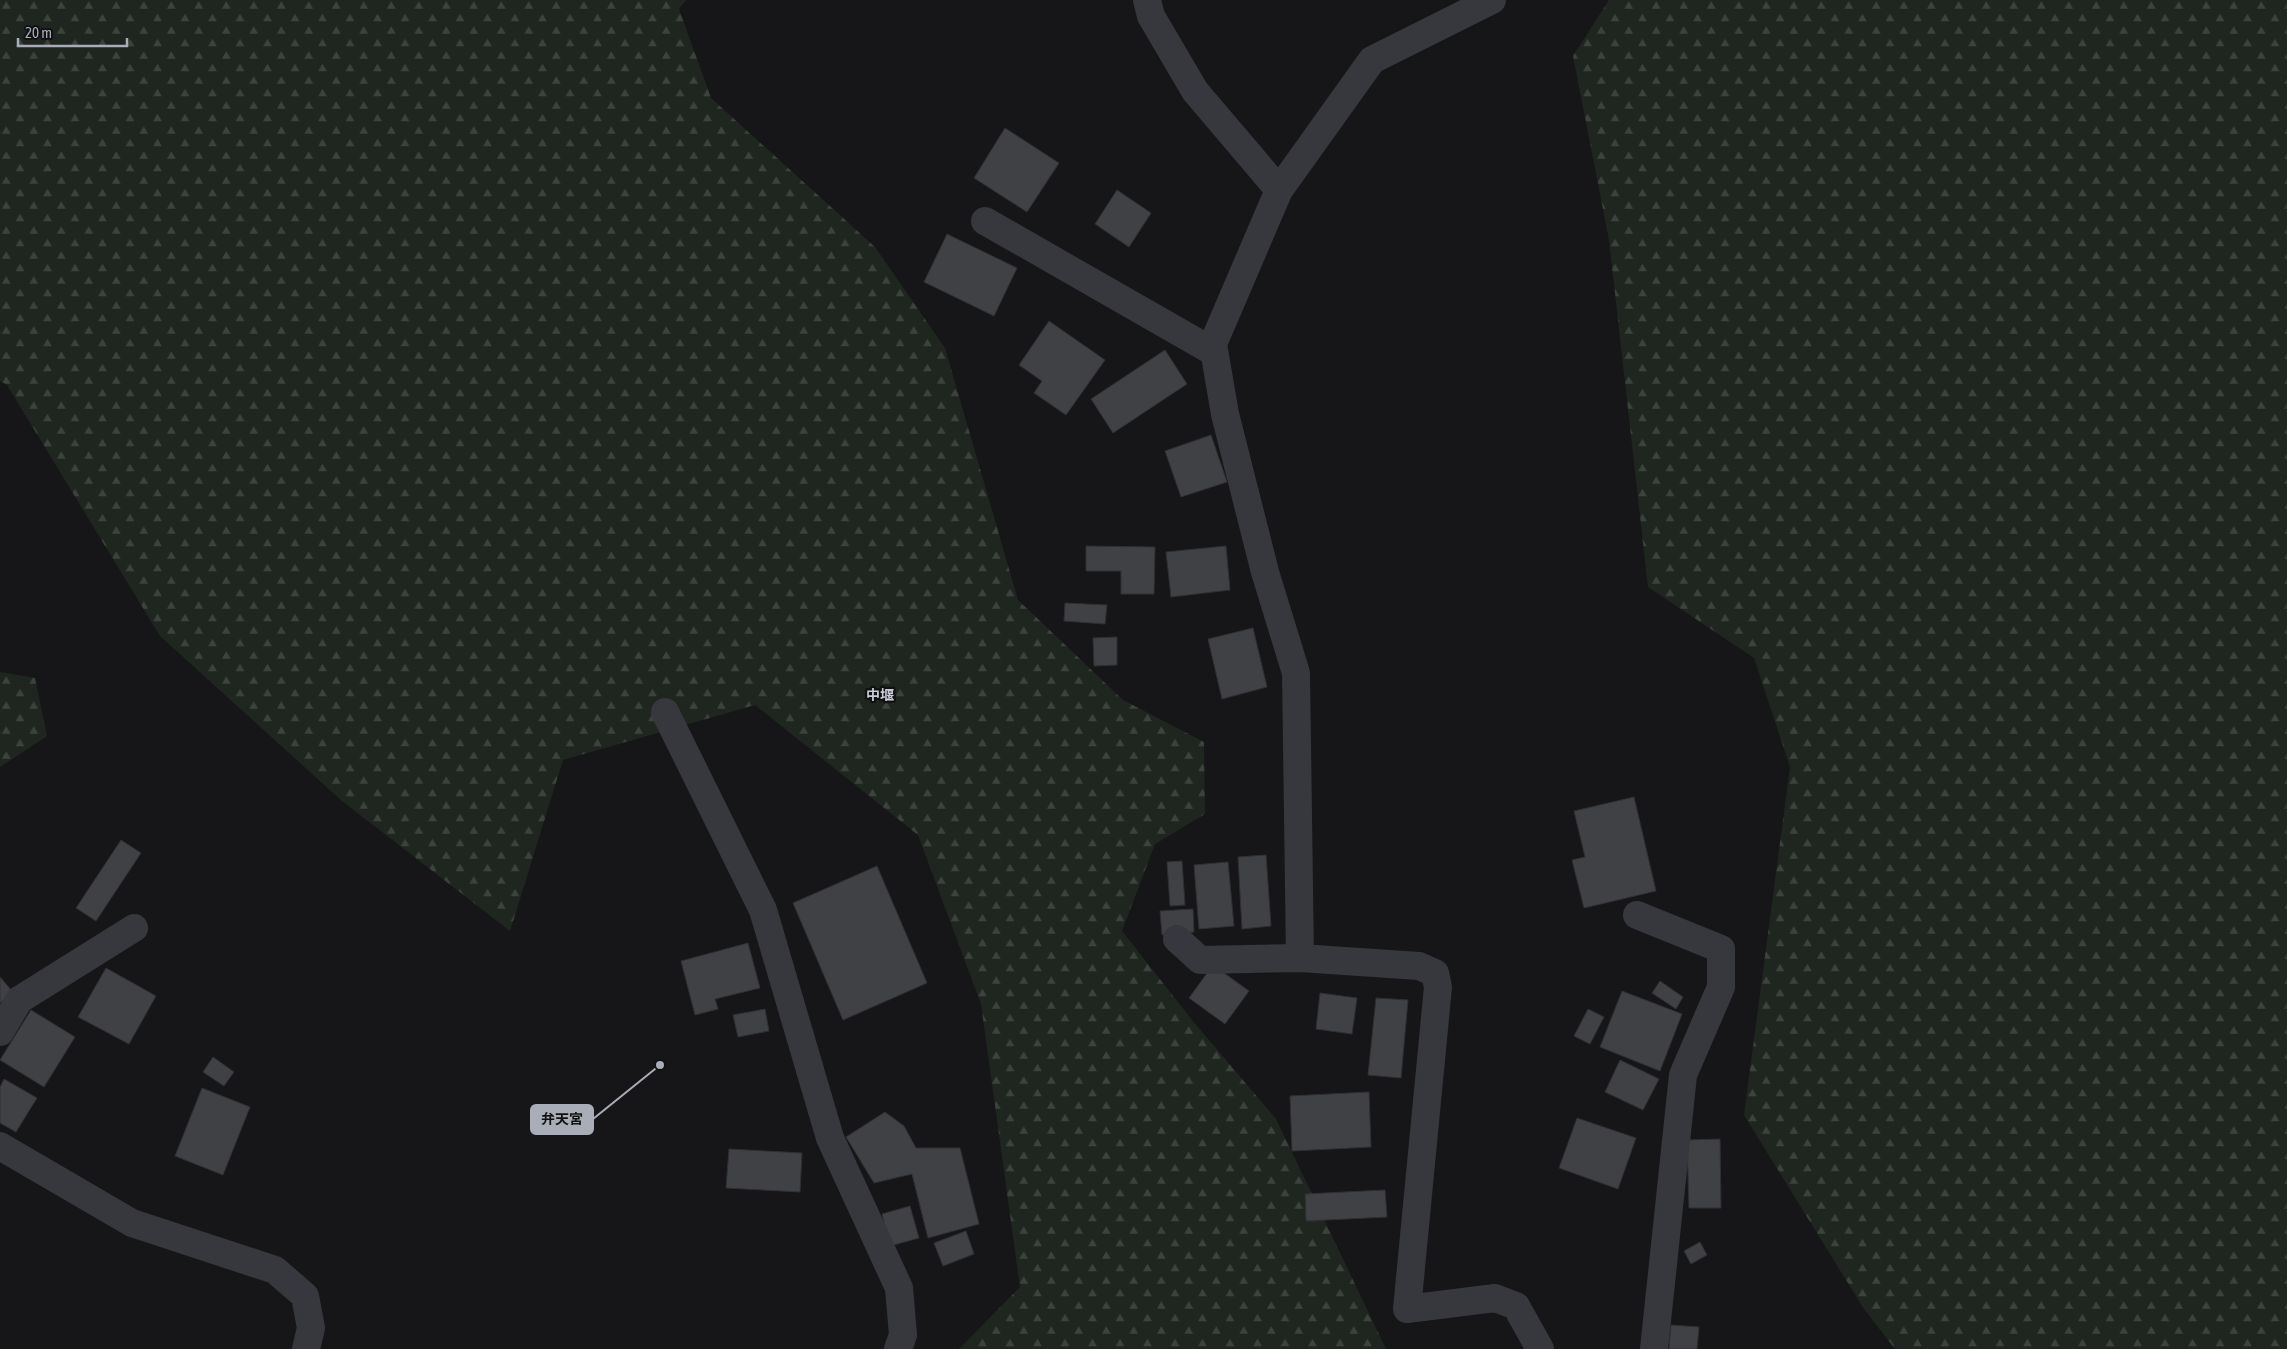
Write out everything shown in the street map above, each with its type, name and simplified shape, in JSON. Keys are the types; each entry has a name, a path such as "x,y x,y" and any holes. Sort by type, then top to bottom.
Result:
{"street":[{"path":"1147,0 1151,16 1195,91 1278,190"},
{"path":"1300,958 1296,674 1264,572 1225,414 1213,344 1278,190 1372,60 1492,0"},
{"path":"985,221 1214,352"},
{"path":"665,712 763,910 830,1138 899,1288 903,1335 898,1349"},
{"path":"1637,914 1721,949 1721,987 1683,1075 1654,1349"},
{"path":"0,1032 19,1000 134,928"},
{"path":"1177,938 1200,960 1300,958 1419,966 1435,973 1438,987 1407,1310 1495,1298 1516,1306 1540,1349"},
{"path":"0,1146 132,1222 276,1270 305,1296 311,1328 306,1349"}],"green space":[{"path":"0,0 686,0 679,9 711,98 875,247 945,348 1018,600 1123,700 1204,742 1205,814 1155,844 1122,931 1192,1020 1276,1119 1386,1349 959,1349 1020,1287 981,1004 918,835 755,705 563,760 510,931 342,801 160,636 7,385 0,381"},
{"path":"1609,0 2287,0 2287,1349 1895,1349 1864,1309 1744,1115 1790,767 1754,658 1648,587 1609,240 1573,56"},
{"path":"0,672 35,678 47,736 0,767"}],"building":[{"path":"1005,128 1059,163 1027,212 974,178"},
{"path":"1117,190 1151,213 1129,247 1095,224"},
{"path":"947,234 1017,268 994,316 924,282"},
{"path":"1049,321 1105,360 1066,415 1034,393 1042,381 1019,365"},
{"path":"1165,350 1187,384 1113,433 1091,399"},
{"path":"1211,435 1227,482 1181,497 1165,451"},
{"path":"1086,546 1155,547 1154,594 1121,594 1121,571 1086,571"},
{"path":"1226,546 1230,590 1171,597 1166,552"},
{"path":"1065,603 1107,605 1105,624 1064,621"},
{"path":"1253,628 1267,687 1222,699 1208,639"},
{"path":"1117,637 1117,665 1094,666 1093,638"},
{"path":"1634,797 1656,891 1584,908 1572,860 1585,857 1574,811"},
{"path":"121,840 141,853 96,921 76,908"},
{"path":"1266,855 1271,926 1242,929 1238,857"},
{"path":"1182,861 1185,905 1170,906 1167,862"},
{"path":"1228,862 1234,926 1199,929 1194,865"},
{"path":"877,866 927,983 843,1020 793,903"},
{"path":"1193,909 1194,932 1162,935 1160,911"},
{"path":"748,943 760,988 715,999 718,1009 695,1015 681,961"},
{"path":"1213,965 1249,991 1225,1024 1189,998"},
{"path":"106,968 156,996 129,1044 78,1017"},
{"path":"0,977 13,992 0,1003"},
{"path":"1660,981 1683,997 1676,1009 1652,993"},
{"path":"1622,991 1682,1014 1660,1071 1600,1047"},
{"path":"1320,993 1357,998 1352,1034 1316,1029"},
{"path":"1376,998 1408,1000 1401,1078 1368,1075"},
{"path":"765,1009 769,1031 738,1037 733,1015"},
{"path":"1588,1009 1604,1017 1590,1044 1574,1036"},
{"path":"31,1010 75,1037 44,1087 0,1060"},
{"path":"213,1057 234,1072 224,1086 203,1072"},
{"path":"1620,1060 1659,1079 1643,1110 1605,1092"},
{"path":"4,1079 37,1098 16,1132 0,1123 0,1087"},
{"path":"202,1088 250,1107 223,1175 175,1156"},
{"path":"1369,1092 1371,1147 1292,1151 1290,1096"},
{"path":"885,1112 904,1126 916,1148 960,1148 979,1224 928,1238 912,1174 874,1183 846,1137"},
{"path":"1577,1118 1636,1138 1618,1189 1559,1168"},
{"path":"1720,1139 1721,1208 1689,1208 1687,1140"},
{"path":"729,1149 802,1153 800,1192 726,1188"},
{"path":"1385,1190 1387,1217 1306,1221 1305,1194"},
{"path":"910,1206 919,1238 890,1246 882,1214"},
{"path":"966,1231 974,1254 943,1266 934,1243"},
{"path":"1700,1242 1707,1255 1691,1264 1684,1251"},
{"path":"1671,1325 1699,1327 1697,1349 1669,1349"}],"place":[{"name":"弁天宮","path":"660,1065"}],"district":[{"name":"中堰","path":"880,695"}]}
